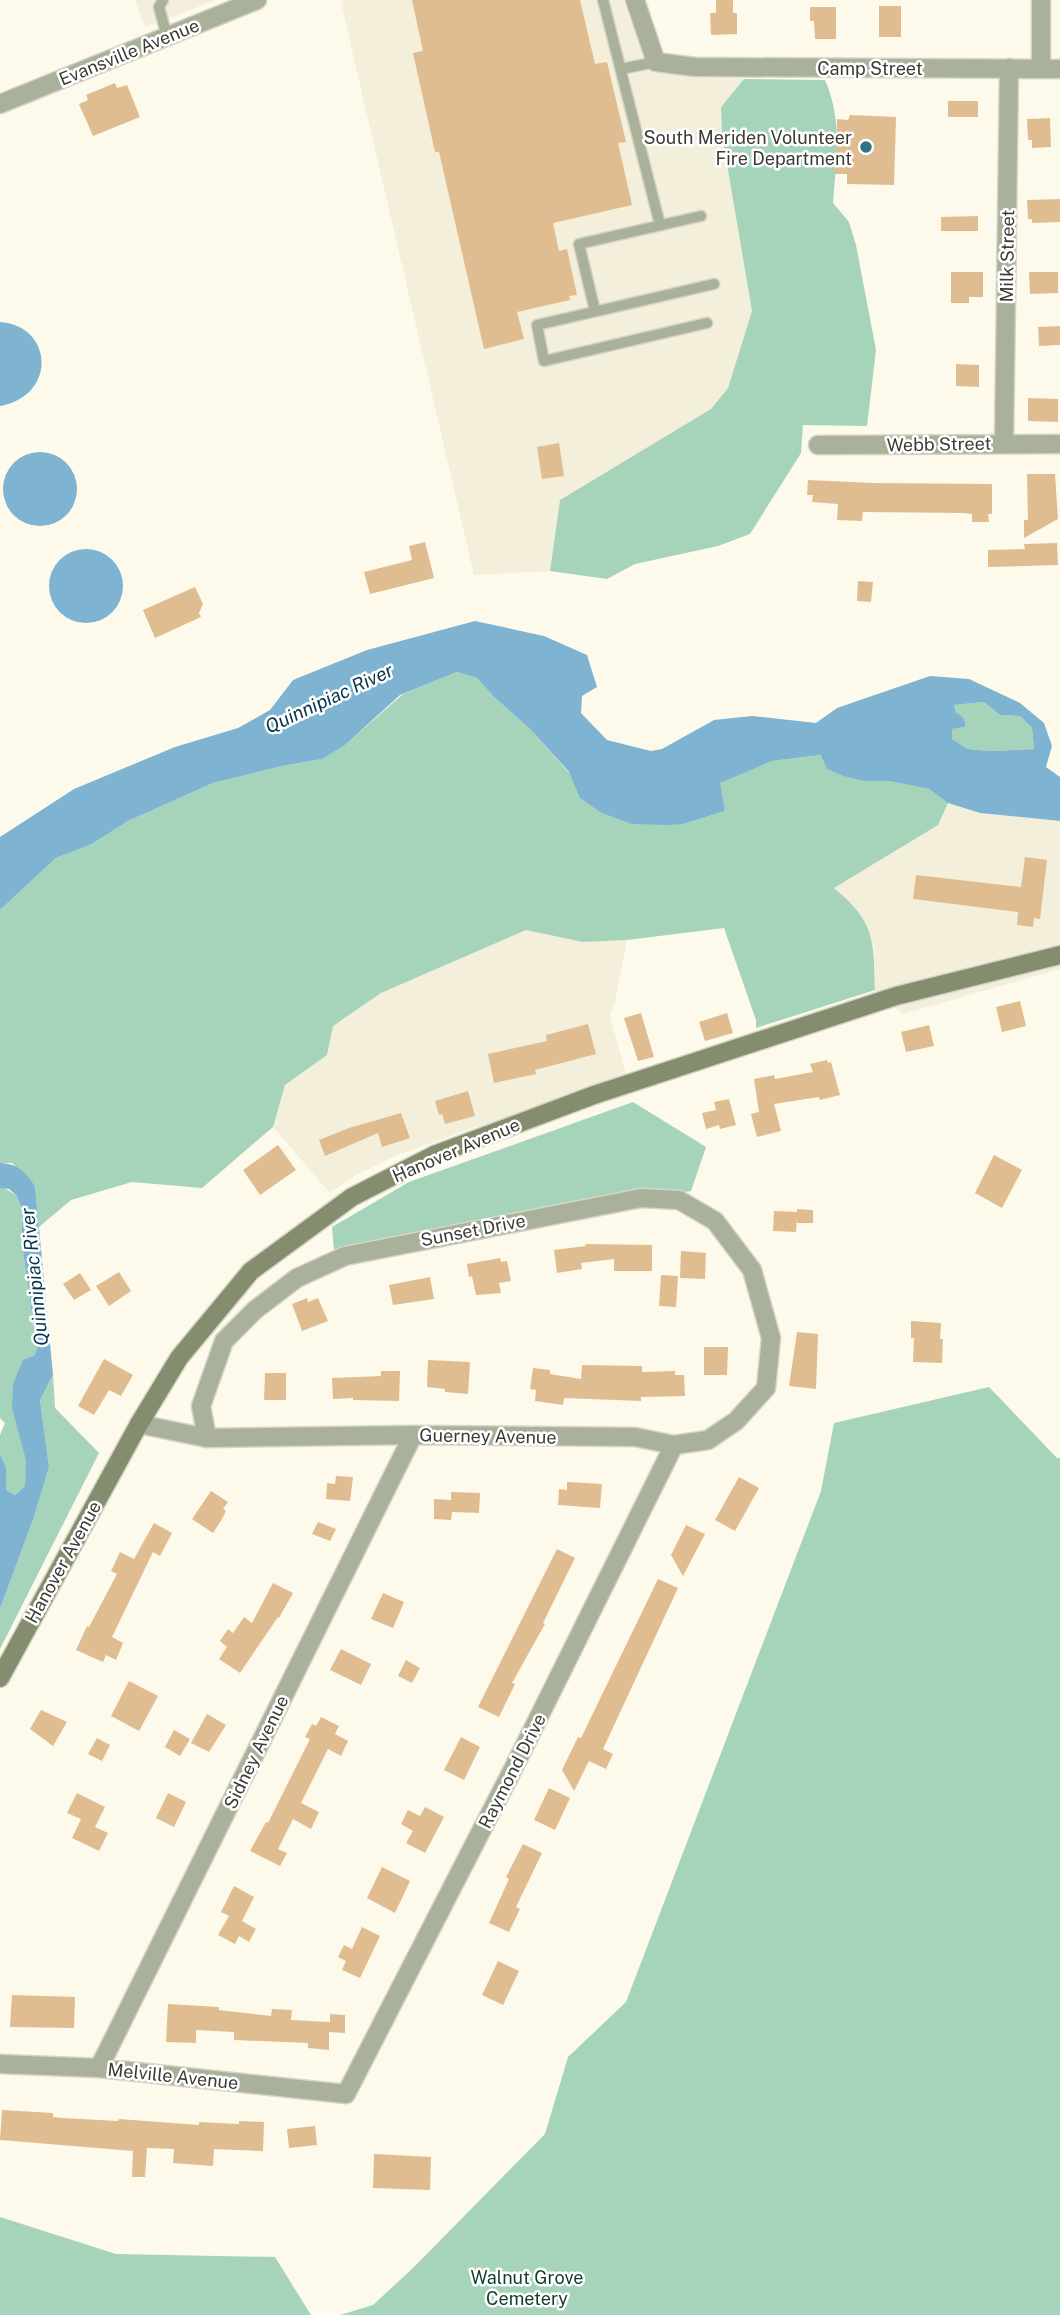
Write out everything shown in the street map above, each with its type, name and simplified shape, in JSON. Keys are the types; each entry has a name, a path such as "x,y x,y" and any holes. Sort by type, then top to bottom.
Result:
{"main road":[{"name":"Hanover Avenue","path":"0,1678 178,1358 251,1271 352,1197 434,1156 594,1095 895,996 1060,955"}],"street":[{"name":"Evansville Avenue","path":"0,104 257,0"},
{"path":"635,0 656,62"},
{"path":"1041,0 1041,69"},
{"name":"Camp Street","path":"656,62 709,68 1060,69"},
{"name":"Milk Street","path":"1004,443 1009,68"},
{"name":"Webb Street","path":"818,445 1060,444"},
{"name":"Sunset Drive","path":"207,1438 201,1406 224,1342 254,1310 297,1278 345,1256 641,1198 679,1200 715,1221 752,1270 771,1338"},
{"name":"Guerney Avenue","path":"139,1424 207,1438 412,1435 635,1437 674,1445 708,1440 736,1421 766,1388 771,1338"},
{"name":"Sidney Avenue","path":"99,2068 412,1435"},
{"name":"Raymond Drive","path":"346,2094 513,1769 674,1445"},
{"name":"Melville Avenue","path":"0,2064 99,2068 346,2094"}],"lane":[{"path":"163,0 159,7 167,37"},
{"path":"603,0 660,225"},
{"path":"621,69 656,62"},
{"path":"595,311 579,244 701,216"},
{"path":"707,323 544,360 537,325 715,284"}],"shaded area":[{"path":"135,0 216,0 145,27"},
{"path":"344,0 623,0 645,59 658,69 695,78 744,79 721,107 722,135 752,311 728,388 711,409 560,500 550,571 474,575 341,3"},
{"path":"948,803 980,813 1060,821 1060,969 903,1014 875,990 874,944 833,889 937,825"},
{"path":"526,930 583,942 627,940 610,1016 627,1078 395,1156 356,1175 330,1193 273,1127 285,1085 327,1055 333,1026 381,993"}],"green space":[{"path":"744,79 825,80 831,95 837,141 833,203 849,222 856,245 876,350 867,426 803,425 801,453 750,534 718,546 635,564 607,579 550,571 560,500 711,409 728,388 752,311 722,135 721,107"},
{"path":"457,672 477,678 530,729 569,773 632,824 683,824 725,811 719,783 772,761 822,755 865,781 888,781 929,789 948,803 938,825 834,888 858,911 870,933 875,990 756,1028 756,1020 724,928 627,940 583,942 526,930 381,993 333,1026 327,1055 285,1085 273,1127 202,1188 132,1182 71,1200 39,1227 35,1186 12,1163 0,1163 0,910 56,858 92,844 128,821 213,783 322,759 344,746 403,694"},
{"path":"984,702 1000,715 1020,716 1032,728 1034,749 968,749 952,739 951,729 965,727 954,705"},
{"path":"633,1102 706,1147 691,1191 334,1251 332,1227 409,1182"},
{"path":"3,1187 17,1196 21,1207 23,1251 37,1349 34,1356 25,1486 15,1495 6,1490 6,1467 0,1454 0,1435 5,1423 0,1418 0,1188"},
{"path":"53,1375 55,1408 99,1453 0,1649 0,1609 34,1517 49,1467 40,1400"},
{"name":"Walnut Grove Cemetery","path":"989,1387 1057,1458 1060,1458 1060,2315 340,2315 373,2305 545,2134 568,2057 626,2002 821,1491 834,1423"},
{"path":"0,2217 116,2254 275,2257 311,2315 0,2315"}],"water":[{"path":"0,322 18,326 31,335 39,348 42,362 32,389 19,400 0,406"},
{"path":"33,452 47,452 61,458 71,468 77,489 71,510 61,520 47,526 33,526 19,520 9,510 3,496 3,482 9,468 19,458"},
{"path":"86,549 107,555 117,565 123,586 117,607 107,617 86,623 65,617 55,607 49,586 55,565 65,555"},
{"name":"Quinnipiac River","path":"475,621 544,636 587,655 597,687 582,696 581,713 607,740 651,751 662,749 714,720 752,716 816,723 837,708 930,676 969,679 1020,703 1044,723 1052,746 1046,767 1060,777 1060,821 980,813 948,803 929,789 844,776 827,769 821,755 772,761 720,783 725,811 683,824 632,824 602,813 580,798 569,772 530,729 477,678 457,672 400,695 344,746 322,759 213,783 128,821 92,844 56,858 0,910 0,837 74,789 175,747 238,728 270,710 293,680 367,650","holes":["984,702 1000,715 1020,716 1032,728 1034,749 968,749 952,739 952,729 965,727 964,720 956,713 954,705"]},
{"name":"Quinnipiac River","path":"0,1163 21,1170 35,1186 53,1375 40,1400 49,1467 34,1517 0,1609 0,1454 6,1467 6,1490 15,1495 25,1486 26,1460 12,1408 13,1384 23,1360 34,1356 37,1349 23,1251 21,1207 17,1196 9,1189 0,1188"}],"building":[{"path":"412,0 580,0 595,64 607,62 626,142 618,143 632,205 553,223 559,251 567,249 577,295 569,296 570,300 517,312 524,339 484,349 439,152 435,152 413,53 423,51"},
{"path":"716,0 733,0 733,13 737,13 737,34 711,35 710,13 716,13"},
{"path":"879,6 901,6 901,37 879,37"},
{"path":"810,7 836,7 836,39 815,39 814,21 810,21"},
{"path":"115,83 117,88 127,85 140,117 93,136 79,104 88,100 86,95"},
{"path":"948,101 978,101 978,117 948,117"},
{"name":"South Meriden Volunteer Fire Department","path":"850,115 896,117 894,185 847,184 847,174 835,174 837,119 848,120"},
{"path":"1050,118 1051,147 1032,148 1032,140 1028,140 1027,119"},
{"path":"1060,199 1060,222 1032,223 1032,219 1028,219 1027,200"},
{"path":"978,216 978,231 941,231 941,217"},
{"path":"951,272 983,272 983,297 969,297 969,303 951,303"},
{"path":"1029,272 1058,272 1058,293 1030,294"},
{"path":"1060,326 1060,345 1039,346 1038,327"},
{"path":"956,364 979,365 979,387 956,386"},
{"path":"1028,398 1058,399 1058,422 1028,421"},
{"path":"559,443 564,476 542,479 537,447"},
{"path":"1027,474 1055,474 1058,519 1024,538 1024,520 1028,520"},
{"path":"808,480 992,484 992,514 988,514 989,522 972,522 972,514 962,513 863,512 862,521 837,520 838,504 812,502 813,495 807,495"},
{"path":"425,542 434,578 370,594 364,572 412,560 409,546"},
{"path":"1057,543 1058,565 988,567 988,550 1025,549 1024,544"},
{"path":"858,581 873,582 871,602 857,601"},
{"path":"195,587 203,604 199,613 201,617 155,638 143,610"},
{"path":"1025,857 1047,860 1040,919 1034,918 1033,927 1017,925 1018,912 913,899 916,875 1021,887"},
{"path":"1020,1001 1026,1026 1002,1032 996,1007"},
{"path":"641,1013 654,1057 638,1061 624,1018"},
{"path":"727,1013 733,1033 705,1041 699,1022"},
{"path":"588,1024 596,1054 535,1070 536,1074 494,1083 488,1054 547,1041 546,1035"},
{"path":"929,1025 934,1046 906,1052 901,1032"},
{"path":"827,1060 828,1063 831,1062 840,1095 820,1100 819,1097 774,1104 781,1131 757,1137 751,1114 759,1112 754,1079 774,1075 775,1079 813,1072 810,1064"},
{"path":"468,1091 475,1116 445,1124 435,1101"},
{"path":"729,1099 736,1125 720,1129 719,1125 706,1129 702,1113 716,1110 714,1102"},
{"path":"401,1113 410,1138 382,1147 378,1133 325,1156 319,1140"},
{"path":"278,1145 296,1170 260,1195 243,1170"},
{"path":"994,1155 1022,1170 1002,1208 975,1193"},
{"path":"797,1209 813,1210 813,1223 797,1223 797,1216 796,1232 773,1231 774,1211 797,1212"},
{"path":"585,1244 652,1245 652,1271 614,1271 614,1259 581,1263 582,1269 557,1273 554,1250 586,1246"},
{"path":"681,1251 706,1253 705,1279 680,1278"},
{"path":"500,1258 501,1262 507,1261 511,1281 499,1283 501,1293 476,1295 467,1264"},
{"path":"119,1272 131,1291 109,1306 96,1286"},
{"path":"80,1273 91,1290 74,1300 63,1284"},
{"path":"661,1275 678,1276 676,1307 659,1306"},
{"path":"430,1277 434,1299 393,1305 389,1285"},
{"path":"307,1298 308,1302 318,1298 328,1321 302,1331 292,1304"},
{"path":"911,1321 941,1323 942,1363 913,1362 914,1338 911,1338"},
{"path":"797,1332 818,1334 816,1389 789,1386"},
{"path":"704,1347 728,1347 727,1375 704,1375"},
{"path":"104,1359 133,1375 121,1396 109,1390 94,1415 78,1406"},
{"path":"428,1360 470,1362 468,1394 427,1387"},
{"path":"582,1365 642,1366 642,1372 675,1371 675,1375 684,1375 685,1396 641,1397 641,1401 564,1398 563,1405 535,1401 536,1390 530,1389 533,1368 581,1379"},
{"path":"381,1371 400,1371 399,1401 333,1399 332,1378 381,1376"},
{"path":"265,1373 286,1373 286,1400 264,1400"},
{"path":"336,1476 353,1477 350,1501 326,1499 327,1483 335,1484"},
{"path":"739,1477 759,1488 735,1531 715,1520"},
{"path":"567,1482 602,1484 600,1508 558,1505 559,1489 567,1490"},
{"path":"211,1491 228,1502 223,1509 226,1511 213,1533 192,1519"},
{"path":"451,1492 480,1493 479,1513 452,1512 451,1520 434,1519 434,1499 451,1500"},
{"path":"318,1522 336,1529 330,1541 312,1534"},
{"path":"154,1523 172,1533 160,1556 153,1552 112,1637 123,1643 116,1660 106,1655 103,1662 76,1650 117,1574 111,1571 120,1552 134,1559"},
{"path":"686,1525 705,1534 683,1576 671,1555"},
{"path":"557,1549 575,1558 543,1623 545,1624 512,1683 515,1684 499,1717 478,1707"},
{"path":"658,1579 678,1588 603,1749 613,1754 606,1769 589,1761 574,1791 562,1770 578,1737 581,1738"},
{"path":"273,1583 293,1593 279,1618 240,1673 219,1659 227,1647 220,1641 228,1629 233,1633 244,1617 252,1623"},
{"path":"383,1593 404,1602 393,1628 371,1619"},
{"path":"341,1649 371,1664 361,1685 330,1670"},
{"path":"406,1660 420,1668 412,1683 398,1676"},
{"path":"129,1681 158,1696 139,1731 111,1716"},
{"path":"41,1710 67,1722 53,1746 30,1729"},
{"path":"207,1714 226,1725 209,1752 191,1743"},
{"path":"321,1717 339,1726 335,1734 348,1741 341,1756 328,1749 301,1803 319,1812 311,1829 293,1819 278,1849 287,1853 280,1866 250,1851 266,1822 268,1823 310,1739 305,1737 312,1724 316,1726"},
{"path":"174,1730 190,1739 180,1756 165,1747"},
{"path":"461,1737 480,1747 464,1780 444,1770"},
{"path":"97,1738 110,1745 102,1761 88,1754"},
{"path":"549,1788 570,1798 555,1830 534,1820"},
{"path":"77,1793 105,1807 95,1827 108,1833 99,1851 72,1838 81,1819 67,1813"},
{"path":"168,1793 186,1802 174,1827 156,1818"},
{"path":"425,1807 444,1817 425,1853 406,1843 413,1831 401,1824 408,1810 420,1816"},
{"path":"523,1844 542,1853 516,1907 520,1909 509,1932 489,1923 509,1879 506,1877"},
{"path":"382,1867 410,1881 395,1913 367,1898"},
{"path":"234,1886 254,1897 242,1921 256,1929 249,1942 239,1936 235,1944 218,1935 229,1916 221,1912"},
{"path":"362,1927 380,1936 360,1978 342,1970 346,1961 338,1957 344,1945 352,1949"},
{"path":"498,1961 519,1971 503,2005 482,1995"},
{"path":"12,1995 75,1997 74,2028 10,2027"},
{"path":"168,2004 219,2007 219,2010 271,2016 272,2009 292,2010 291,2020 330,2022 330,2014 345,2015 345,2033 329,2032 329,2050 308,2048 308,2043 234,2040 234,2032 196,2030 196,2043 166,2042"},
{"path":"2,2110 53,2113 53,2117 63,2118 199,2125 199,2122 264,2122 263,2151 214,2149 213,2166 173,2163 174,2149 147,2148 145,2177 132,2177 133,2151 0,2140"},
{"path":"315,2126 317,2145 289,2148 287,2129"},
{"path":"374,2154 431,2157 430,2190 373,2188"}],"place":[{"name":"South Meriden Volunteer Fire Department","path":"866,147"}]}
